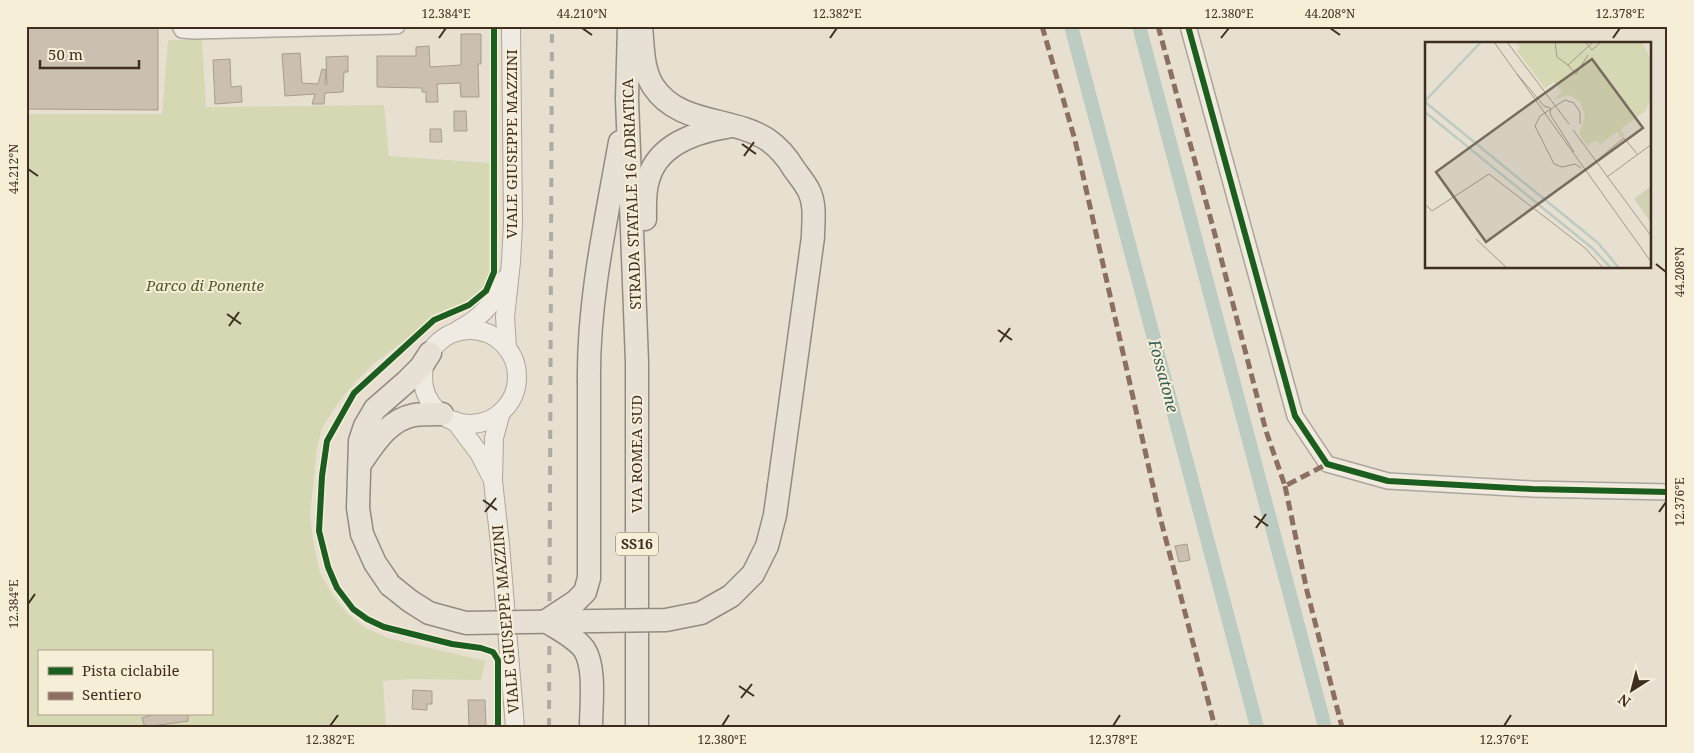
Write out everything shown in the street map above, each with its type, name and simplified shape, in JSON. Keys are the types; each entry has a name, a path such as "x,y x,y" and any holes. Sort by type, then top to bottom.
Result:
{"main road":[{"name":"STRADA STATALE 16 ADRIATICA","path":"628,26 627,99 637,362"},
{"path":"430,353 406,382 375,409 365,426 360,441 358,508 362,534 375,563 390,585 410,601 430,613 466,623 666,620 702,613 731,596 753,574 768,546 775,516 813,237 814,210 810,192 790,163 769,141 733,126 687,114 664,100 652,84 644,62 641,26"},
{"path":"546,621 575,602 585,592 589,578 588,344 594,285 627,99"},
{"path":"637,362 644,312 645,201 648,180 656,162 671,147 698,132 733,126"},
{"name":"VIA ROMEA SUD","path":"637,362 637,727"},
{"path":"360,464 378,438 393,423 414,415 449,418"},
{"path":"546,621 571,637 584,649 591,666 592,727"}],"street":[{"path":"180,26 182,30 194,31 397,26"},
{"name":"VIALE GIUSEPPE MAZZINI","path":"507,347 505,317 513,224 511,26"},
{"path":"1188,26 1295,416 1327,464 1388,481 1532,489 1668,492"},
{"path":"493,481 479,453 449,418 433,404 426,392 423,379 424,366 430,353 439,341 470,324 490,306 500,290 511,262"},
{"path":"449,418 467,423 479,423 491,419 511,401 516,388 517,373 514,359 507,347 495,337 482,331 467,330 452,333"},
{"path":"493,481 494,438 501,412"},
{"name":"VIALE GIUSEPPE MAZZINI","path":"493,481 515,727"}],"green space":[{"name":"Parco di Ponente","path":"168,40 202,40 206,107 384,105 389,156 490,163 492,272 484,291 468,303 434,318 372,365 349,389 322,428 317,448 310,515 320,573 332,594 346,612 364,627 388,638 485,661 481,680 411,679 383,681 386,727 26,727 26,114 162,114"}],"building":[{"path":"26,26 158,26 158,110 26,109"},
{"path":"461,34 481,34 481,64 478,64 479,97 461,97 460,83 437,84 438,102 426,102 426,92 422,92 422,88 377,87 377,56 416,56 416,47 429,46 430,67 461,65"},
{"path":"300,53 302,83 318,84 322,69 326,70 325,84 327,84 326,57 348,56 348,72 344,72 343,92 325,93 324,104 312,104 315,94 285,96 282,54"},
{"path":"230,59 231,87 241,86 242,102 215,104 213,60"},
{"path":"454,111 466,111 467,131 454,131"},
{"path":"430,129 441,129 442,142 430,142"},
{"path":"1187,544 1190,560 1179,562 1175,546"},
{"path":"413,690 432,691 432,704 427,704 427,710 412,709"},
{"path":"468,700 485,700 486,727 469,727"},
{"path":"148,716 188,716 188,721 145,727 142,718"}],"waterway":[{"name":"Fossatone","path":"1071,26 1257,727"},
{"path":"1139,26 1325,727"}],"railway":[{"path":"549,727 552,26"}],"marked path":[{"path":"1042,26 1075,140 1160,517 1215,727"},
{"path":"1158,26 1266,431 1285,486 1327,464"},
{"path":"1285,486 1307,591 1342,727"}],"cycle path":[{"path":"494,26 494,272 486,291 469,305 434,320 354,393 327,441 322,476 319,531 328,567 337,588 353,609 367,619 384,627 493,652 498,660 498,727"},
{"path":"1188,26 1295,416 1327,464 1388,481 1532,489 1668,492"}]}
